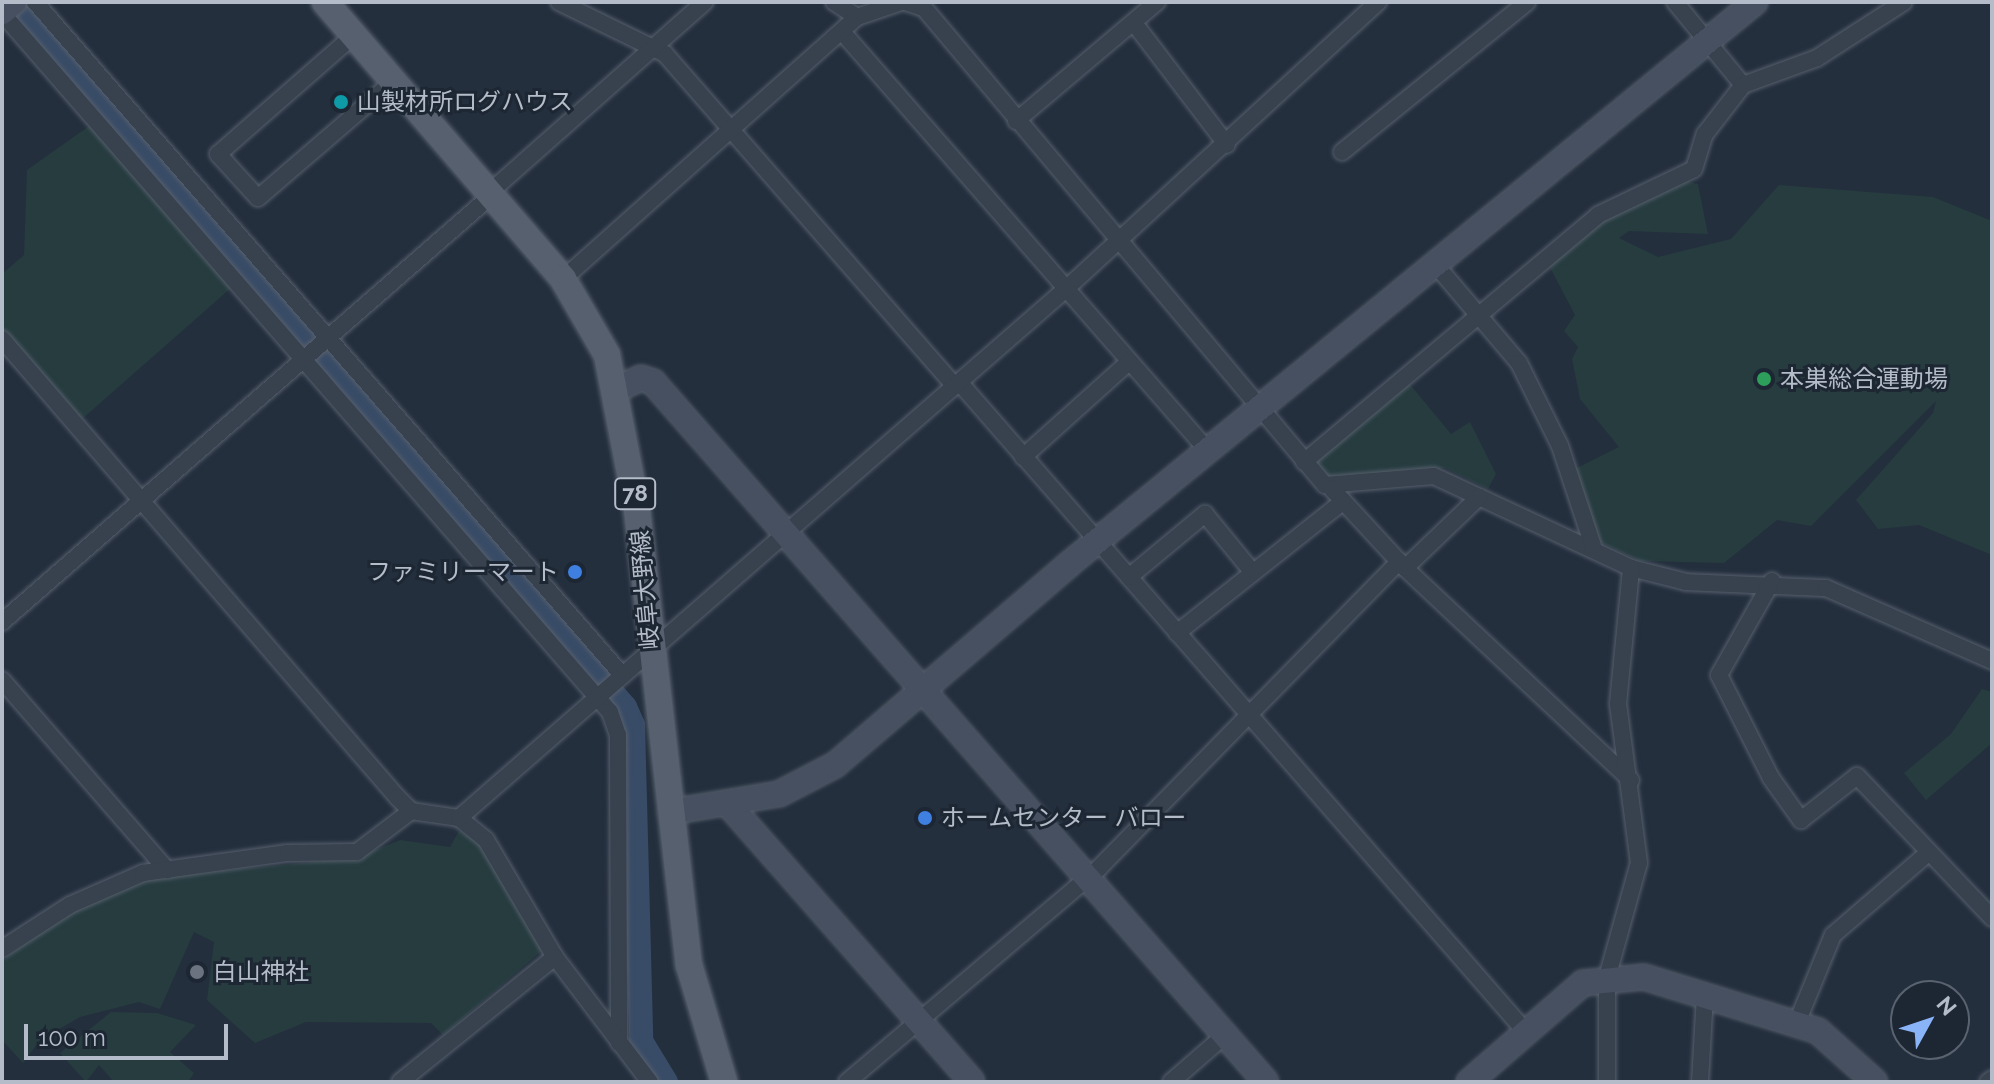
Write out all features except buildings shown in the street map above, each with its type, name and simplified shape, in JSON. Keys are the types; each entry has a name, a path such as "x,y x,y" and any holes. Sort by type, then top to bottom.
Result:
{"main road":[{"name":"岐阜大野線","path":"325,2 563,279 592,325 617,389 689,965 724,1082"}],"street":[{"path":"35,2 619,677"},
{"path":"559,2 658,49 1129,577 1245,716 1525,1031"},
{"path":"2,622 658,49 705,2"},
{"path":"834,2 857,17"},
{"path":"563,279 844,34 857,17 903,2 924,8 1304,462 1402,565 1631,780"},
{"path":"1016,121 1157,2"},
{"path":"459,818 1067,288 1118,238 1227,145 1378,2"},
{"path":"1342,152 1527,2"},
{"path":"1675,2 1743,85"},
{"path":"670,812 729,805 811,779 923,691 1257,408 1755,2"},
{"path":"1304,462 1598,215 1694,169 1705,134 1743,85 1817,58 1904,2"},
{"path":"6,9 599,695 618,735 619,1043"},
{"path":"1134,23 1227,145"},
{"path":"844,34 1208,451"},
{"path":"353,36 218,154 258,198 393,82"},
{"path":"1435,264 1479,317 1495,326 1534,391 1593,546"},
{"path":"2,339 411,811 459,818 486,840 555,957 650,1082"},
{"path":"1023,457 1129,362"},
{"path":"617,389 641,378 653,382 1085,879 1266,1082"},
{"path":"1177,633 1337,495 1434,476 1593,546 1631,568 1686,582 1772,581 1826,588 1992,661"},
{"path":"847,1082 1085,879 1245,716 1402,565 1479,497"},
{"path":"1129,577 1205,514 1250,569"},
{"path":"1607,1082 1607,978 1639,863 1631,780 1618,704 1631,568"},
{"path":"1772,581 1719,675 1771,778 1801,820 1857,776 1992,918"},
{"path":"2,680 167,870"},
{"path":"729,805 972,1082"},
{"path":"2,949 102,888 167,870 357,852 411,811"},
{"path":"1796,1025 1833,935 1928,853"},
{"path":"400,1082 555,957"},
{"path":"1469,1082 1583,983 1607,978 1644,977 1796,1025 1833,1040 1875,1082"},
{"path":"1700,1082 1705,996"},
{"path":"1171,1082 1225,1035"}],"green space":[{"path":"92,124 231,288 82,419 2,335 2,274 24,255 27,170"},
{"name":"本巣総合運動場","path":"1673,179 1698,184 1708,234 1629,231 1619,238 1658,257 1731,239 1779,185 1933,197 1992,221 1992,555 1919,525 1878,529 1856,500 1933,413 1936,401 1811,526 1777,520 1724,563 1640,561 1600,542 1575,469 1619,447 1580,399 1572,359 1578,347 1564,331 1575,315 1544,256"},
{"path":"1408,382 1451,434 1470,422 1496,474 1488,489 1445,468 1331,482 1313,460"},
{"path":"1982,689 1992,692 1992,743 1926,800 1904,773 1951,734"},
{"path":"459,831 478,842 545,948 443,1035 431,1023 306,1022 255,1043 207,1000 214,942 194,932 160,1009 139,1002 80,1017 40,1040 23,1063 2,1040 2,961 63,915 148,878 356,858 400,840 450,847"},
{"path":"111,1012 157,1013 196,1025 170,1052 194,1073 188,1082 114,1082 99,1065 86,1082 60,1053"}],"waterway":[{"path":"16,2 625,707 633,725 641,1041 666,1082"}],"place":[{"name":"山製材所ログハウス","path":"341,102"},
{"name":"本巣総合運動場","path":"1764,379"},
{"name":"ファミリーマート","path":"575,572"},
{"name":"ホームセンター バロー","path":"925,818"},
{"name":"白山神社","path":"197,972"}]}
